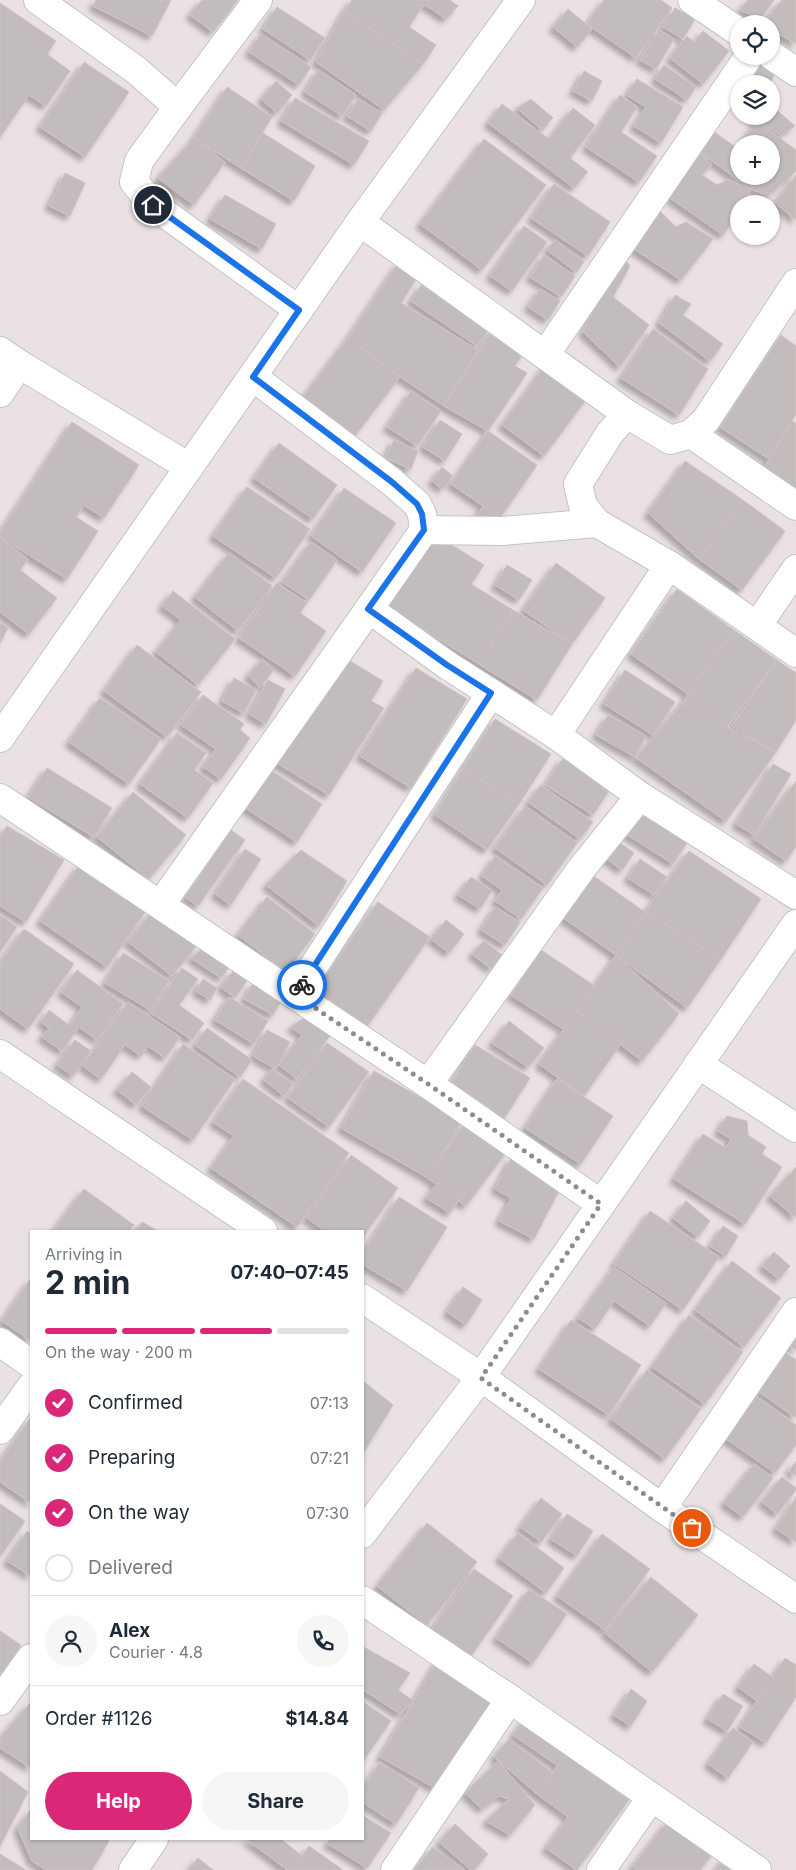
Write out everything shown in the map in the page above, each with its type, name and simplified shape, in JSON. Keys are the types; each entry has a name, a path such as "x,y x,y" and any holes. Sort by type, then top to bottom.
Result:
{"street":[{"path":"258,0 139,161 134,182 153,205 299,310"},
{"path":"0,738 360,222 521,0"},
{"path":"692,0 730,26"},
{"path":"53,4 178,106"},
{"path":"780,61 796,72"},
{"path":"545,355 743,65"},
{"path":"360,222 627,414 670,440 690,434 706,420 796,283"},
{"path":"0,393 10,358 189,467"},
{"path":"160,904 424,530 422,514 417,504 392,482 253,377"},
{"path":"627,414 610,433 578,484 583,506 597,523 669,565 796,653"},
{"path":"690,434 796,506"},
{"path":"424,530 502,531 597,523"},
{"path":"556,735 669,565"},
{"path":"757,626 796,570"},
{"path":"368,609 447,665 556,735 640,796 796,894"},
{"path":"296,995 491,693"},
{"path":"428,1084 582,868 640,796"},
{"path":"0,798 428,1084 601,1204"},
{"path":"364,1531 481,1378 796,924"},
{"path":"0,1054 262,1230"},
{"path":"698,1064 796,1128"},
{"path":"364,1299 481,1378 662,1508 796,1599"},
{"path":"662,1508 796,1312"},
{"path":"0,1342 30,1363"},
{"path":"0,1430 30,1388"},
{"path":"364,1601 510,1699 757,1870"},
{"path":"0,1701 30,1659"},
{"path":"395,1870 510,1699"},
{"path":"601,1870 652,1798"},
{"path":"133,1870 153,1840"}],"building":[{"path":"96,0 171,0 152,36 93,6"},
{"path":"202,0 238,0 213,32 190,15"},
{"path":"352,0 450,0 458,6 446,19 424,4 409,27 436,45 423,64 344,11"},
{"path":"604,0 661,0 672,8 636,58 587,24"},
{"path":"748,0 774,0 763,15 751,15 740,10"},
{"path":"782,0 796,0 796,44 780,34 780,15 770,15"},
{"path":"0,3 56,41 47,54 70,71 46,106 29,95 0,137"},
{"path":"277,7 325,38 310,60 263,29"},
{"path":"675,8 695,19 683,39 663,27"},
{"path":"568,9 592,29 577,47 553,27"},
{"path":"344,11 423,64 384,110 316,62"},
{"path":"659,30 674,39 656,69 640,60"},
{"path":"703,31 729,51 703,84 670,58 687,36 694,42"},
{"path":"261,34 311,67 299,85 249,52"},
{"path":"84,62 129,92 85,157 40,127"},
{"path":"664,65 696,87 687,100 655,79"},
{"path":"751,65 768,65 776,71 774,75 748,75"},
{"path":"318,70 356,95 342,116 305,92"},
{"path":"584,71 602,81 592,101 573,91"},
{"path":"637,79 683,107 661,143 634,126 646,107 627,95"},
{"path":"276,81 292,95 277,113 261,99"},
{"path":"227,87 272,117 241,168 194,138"},
{"path":"620,95 637,107 621,132 657,156 639,182 586,147"},
{"path":"295,98 369,141 354,165 281,121"},
{"path":"358,99 382,113 371,131 347,116"},
{"path":"531,99 553,118 542,130 517,108"},
{"path":"502,104 549,139 573,108 595,125 570,158 588,172 574,188 488,123"},
{"path":"780,113 795,126 781,135 764,125 780,125"},
{"path":"754,125 762,125 776,135 747,135"},
{"path":"713,131 730,143 730,174 698,151"},
{"path":"263,133 315,166 294,201 241,168"},
{"path":"194,138 225,162 194,205 158,178"},
{"path":"780,138 785,142 780,149"},
{"path":"484,139 546,185 482,270 420,224"},
{"path":"785,142 796,150 796,171 769,195 751,189 754,185 780,185 780,149"},
{"path":"698,151 712,164 702,175 717,185 728,180 730,181 730,185 741,185 751,189 748,195 730,195 730,225 723,235 670,198"},
{"path":"65,173 85,183 70,216 49,206"},
{"path":"796,175 796,220 780,207 780,196"},
{"path":"554,184 610,222 588,256 531,218"},
{"path":"745,185 754,185 751,189"},
{"path":"225,195 276,224 262,249 210,219"},
{"path":"659,210 676,227 686,222 713,239 681,280 634,249"},
{"path":"524,226 547,242 512,291 490,276"},
{"path":"555,240 584,262 576,272 547,250"},
{"path":"544,255 575,276 561,297 530,277"},
{"path":"622,256 630,266 613,297 604,290"},
{"path":"398,263 417,278 401,303 478,350 444,406 400,377 348,338"},
{"path":"422,284 489,329 477,346 411,301"},
{"path":"540,289 560,301 548,320 528,307"},
{"path":"604,290 649,325 620,367 583,332"},
{"path":"675,295 691,304 683,315 723,344 710,361 659,323"},
{"path":"493,329 525,350 515,366 527,373 488,431 444,406"},
{"path":"653,329 708,369 679,415 621,378"},
{"path":"781,335 796,346 796,414 769,459 720,427"},
{"path":"348,338 400,377 353,438 302,399"},
{"path":"547,363 590,394 544,456 502,425"},
{"path":"411,391 441,411 417,446 387,427"},
{"path":"440,420 462,434 445,461 423,447"},
{"path":"792,421 796,423 796,491 762,471"},
{"path":"72,422 139,465 104,518 84,505 76,517 98,531 67,579 0,537 0,533"},
{"path":"488,431 537,465 498,521 477,516 483,506 451,484"},
{"path":"394,440 418,451 411,469 385,458"},
{"path":"279,443 337,485 313,519 254,478"},
{"path":"685,461 743,500 699,559 648,513"},
{"path":"442,467 453,476 442,489 432,481"},
{"path":"247,487 310,529 276,578 213,536"},
{"path":"344,488 396,523 362,572 311,536"},
{"path":"743,500 785,531 742,590 699,559"},
{"path":"431,532 484,565 471,584 513,610 479,664 385,606"},
{"path":"0,538 28,559 20,570 57,598 29,634 0,612"},
{"path":"311,542 337,560 309,600 282,582"},
{"path":"229,553 272,586 238,631 195,597"},
{"path":"556,563 605,598 572,644 523,610"},
{"path":"507,565 532,580 519,600 495,585"},
{"path":"277,583 307,603 300,613 326,631 295,676 239,638"},
{"path":"677,589 734,630 688,694 631,654"},
{"path":"173,591 235,639 198,685 156,652 181,620 162,606"},
{"path":"513,610 572,644 537,700 479,664"},
{"path":"0,623 8,628 0,643"},
{"path":"734,630 777,660 722,733 682,703"},
{"path":"137,645 201,692 167,737 104,691"},
{"path":"342,656 383,681 371,701 384,708 329,795 275,762"},
{"path":"262,659 274,670 260,687 248,676"},
{"path":"777,660 796,673 796,720 776,752 732,726"},
{"path":"416,668 467,699 411,788 360,756"},
{"path":"625,670 675,702 653,735 604,704"},
{"path":"234,678 256,690 244,713 222,701"},
{"path":"268,680 285,689 266,724 249,714"},
{"path":"203,695 244,724 240,730 250,738 221,779 203,767 216,749 181,725"},
{"path":"100,698 161,739 129,784 69,742"},
{"path":"682,703 776,752 726,821 636,758"},
{"path":"608,715 646,736 635,757 596,735"},
{"path":"495,719 551,754 519,804 463,769"},
{"path":"177,733 206,753 194,770 213,783 188,818 140,784"},
{"path":"563,758 611,788 593,815 545,785"},
{"path":"773,764 791,774 754,835 736,824"},
{"path":"47,768 112,808 94,837 28,797"},
{"path":"269,769 322,804 297,842 244,807"},
{"path":"463,769 519,804 487,850 435,815"},
{"path":"796,781 796,847 786,861 754,839"},
{"path":"541,785 593,822 580,839 528,802"},
{"path":"133,792 186,835 149,879 97,837"},
{"path":"525,806 577,843 547,885 495,848"},
{"path":"641,811 688,841 673,864 626,834"},
{"path":"7,826 64,860 26,922 0,906 0,837"},
{"path":"231,830 245,840 198,906 185,897"},
{"path":"616,840 634,853 622,870 604,857"},
{"path":"245,849 261,859 231,905 215,894"},
{"path":"301,850 347,881 319,926 266,885"},
{"path":"689,851 761,899 721,959 645,912"},
{"path":"495,856 543,888 521,919 495,901 502,890 482,876"},
{"path":"640,859 667,877 654,895 628,878"},
{"path":"79,865 146,911 107,967 40,921"},
{"path":"582,868 645,912 616,955 552,910"},
{"path":"471,877 492,891 480,909 458,895"},
{"path":"267,897 315,934 286,972 238,935"},
{"path":"378,902 430,937 366,1028 314,992"},
{"path":"495,907 520,922 505,945 481,930"},
{"path":"154,910 198,944 172,976 128,942"},
{"path":"645,912 721,959 687,1008 616,955"},
{"path":"0,915 17,927 0,952"},
{"path":"446,920 464,934 449,953 431,939"},
{"path":"24,929 74,964 28,1029 0,1009 0,963"},
{"path":"484,941 502,955 491,969 472,954"},
{"path":"203,948 230,966 221,978 191,958"},
{"path":"541,950 595,986 565,1030 511,995"},
{"path":"123,953 169,981 150,1010 105,983"},
{"path":"616,955 679,1014 642,1061 577,1011"},
{"path":"182,968 198,979 179,1005 204,1023 192,1040 151,1013"},
{"path":"77,970 123,1004 97,1040 79,1027 62,1051 42,1037 49,1028 41,1022 49,1010 70,1026 82,1007 61,992"},
{"path":"233,971 247,981 235,998 221,987"},
{"path":"203,979 217,988 210,1000 196,991"},
{"path":"253,983 282,1000 273,1015 244,999"},
{"path":"229,997 268,1021 254,1044 215,1020"},
{"path":"128,1002 180,1037 165,1058 148,1046 141,1056 125,1045 101,1079 83,1066"},
{"path":"577,1011 622,1042 584,1096 539,1064"},
{"path":"305,1017 330,1036 297,1079 279,1065 302,1035 291,1027"},
{"path":"509,1021 544,1048 528,1067 492,1043"},
{"path":"207,1028 252,1060 240,1077 195,1045"},
{"path":"267,1030 290,1042 276,1069 253,1056"},
{"path":"75,1040 91,1051 73,1076 57,1065"},
{"path":"327,1043 369,1072 329,1127 288,1098"},
{"path":"183,1044 235,1079 193,1140 142,1106"},
{"path":"475,1045 530,1078 505,1117 451,1084"},
{"path":"272,1069 293,1084 284,1096 264,1080"},
{"path":"374,1071 462,1121 428,1178 341,1128"},
{"path":"132,1072 151,1087 136,1105 117,1090"},
{"path":"243,1079 349,1153 297,1227 211,1168 234,1136 213,1122"},
{"path":"557,1079 613,1116 581,1164 525,1128"},
{"path":"727,1116 747,1121 748,1135 766,1147 762,1154 782,1167 745,1224 674,1179 703,1134 726,1148 731,1139 718,1131"},
{"path":"468,1120 508,1150 466,1206 426,1177"},
{"path":"351,1155 398,1188 364,1235 364,1230 324,1230 307,1218"},
{"path":"511,1158 562,1185 534,1239 499,1221 511,1198 495,1189"},
{"path":"796,1167 796,1218 770,1196"},
{"path":"438,1182 461,1197 450,1213 426,1198"},
{"path":"84,1189 134,1225 130,1230 54,1230"},
{"path":"399,1197 447,1227 407,1291 364,1265 364,1251"},
{"path":"686,1201 710,1221 698,1237 673,1218"},
{"path":"650,1211 719,1257 683,1310 614,1264"},
{"path":"142,1222 156,1230 136,1230"},
{"path":"723,1226 738,1236 726,1256 710,1246"},
{"path":"774,1252 790,1266 779,1279 762,1266"},
{"path":"732,1261 781,1298 744,1347 695,1310"},
{"path":"614,1267 666,1303 650,1326 614,1301 595,1329 578,1318"},
{"path":"30,1279 30,1340 2,1321"},
{"path":"463,1287 482,1300 466,1325 447,1312"},
{"path":"689,1315 743,1352 705,1404 652,1367"},
{"path":"571,1320 641,1365 609,1415 539,1369"},
{"path":"796,1326 796,1350 784,1342"},
{"path":"786,1353 796,1360 796,1418 759,1392"},
{"path":"647,1370 701,1409 665,1459 611,1419"},
{"path":"364,1382 393,1405 364,1452"},
{"path":"753,1394 796,1425 796,1445 775,1473 722,1436"},
{"path":"30,1418 30,1502 0,1482 0,1462"},
{"path":"796,1461 796,1476 789,1471"},
{"path":"754,1464 773,1478 743,1517 724,1503"},
{"path":"782,1477 796,1490 777,1514 762,1502"},
{"path":"796,1497 796,1542 776,1529"},
{"path":"541,1498 562,1514 541,1542 520,1527"},
{"path":"0,1504 25,1521 2,1554 0,1552"},
{"path":"567,1514 593,1531 577,1556 551,1539"},
{"path":"427,1523 477,1562 427,1625 377,1586"},
{"path":"27,1531 30,1533 30,1575 7,1561"},
{"path":"518,1533 564,1568 546,1593 499,1558"},
{"path":"602,1534 650,1569 605,1630 557,1596"},
{"path":"474,1569 513,1596 469,1659 430,1632"},
{"path":"651,1577 698,1615 652,1672 605,1633"},
{"path":"529,1589 567,1614 533,1663 496,1638"},
{"path":"0,1631 21,1645 0,1677"},
{"path":"364,1647 410,1673 398,1690 414,1701 400,1714 364,1690"},
{"path":"785,1658 796,1665 796,1697 766,1743 740,1727"},
{"path":"438,1660 492,1704 435,1788 380,1757"},
{"path":"754,1664 774,1678 757,1701 738,1687"},
{"path":"631,1689 647,1701 631,1726 614,1715"},
{"path":"723,1694 743,1706 727,1731 707,1719"},
{"path":"364,1702 391,1721 364,1760"},
{"path":"30,1703 30,1767 0,1748 0,1738"},
{"path":"527,1716 566,1754 558,1766 513,1735"},
{"path":"733,1728 753,1742 728,1778 708,1764"},
{"path":"509,1739 556,1775 537,1794 494,1757"},
{"path":"566,1754 629,1800 577,1870 546,1848 568,1817 537,1794"},
{"path":"498,1761 535,1805 510,1835 486,1821 509,1799 499,1796 482,1809 465,1793"},
{"path":"380,1762 419,1788 396,1824 364,1803 364,1786"},
{"path":"0,1771 28,1792 0,1846"},
{"path":"30,1810 30,1840 109,1841 92,1870 46,1870 32,1861 18,1828"},
{"path":"364,1816 391,1833 367,1868 327,1843 329,1840 364,1840"},
{"path":"668,1821 715,1851 700,1870 637,1870 632,1867"},
{"path":"455,1824 488,1854 474,1870 471,1870 439,1842"},
{"path":"247,1840 282,1840 302,1856 292,1870 287,1870"},
{"path":"309,1846 343,1870 292,1870"},
{"path":"433,1847 465,1870 414,1870"},
{"path":"0,1854 26,1870 0,1870"},
{"path":"726,1856 745,1870 715,1870"},
{"path":"198,1858 213,1870 189,1870"}],"way so far":[{"path":"302,985 296,995 601,1204 481,1378 692,1528"}],"route":[{"path":"153,205 299,310 253,377 392,482 417,504 422,514 424,530 368,609 447,665 491,693 302,985"}]}
